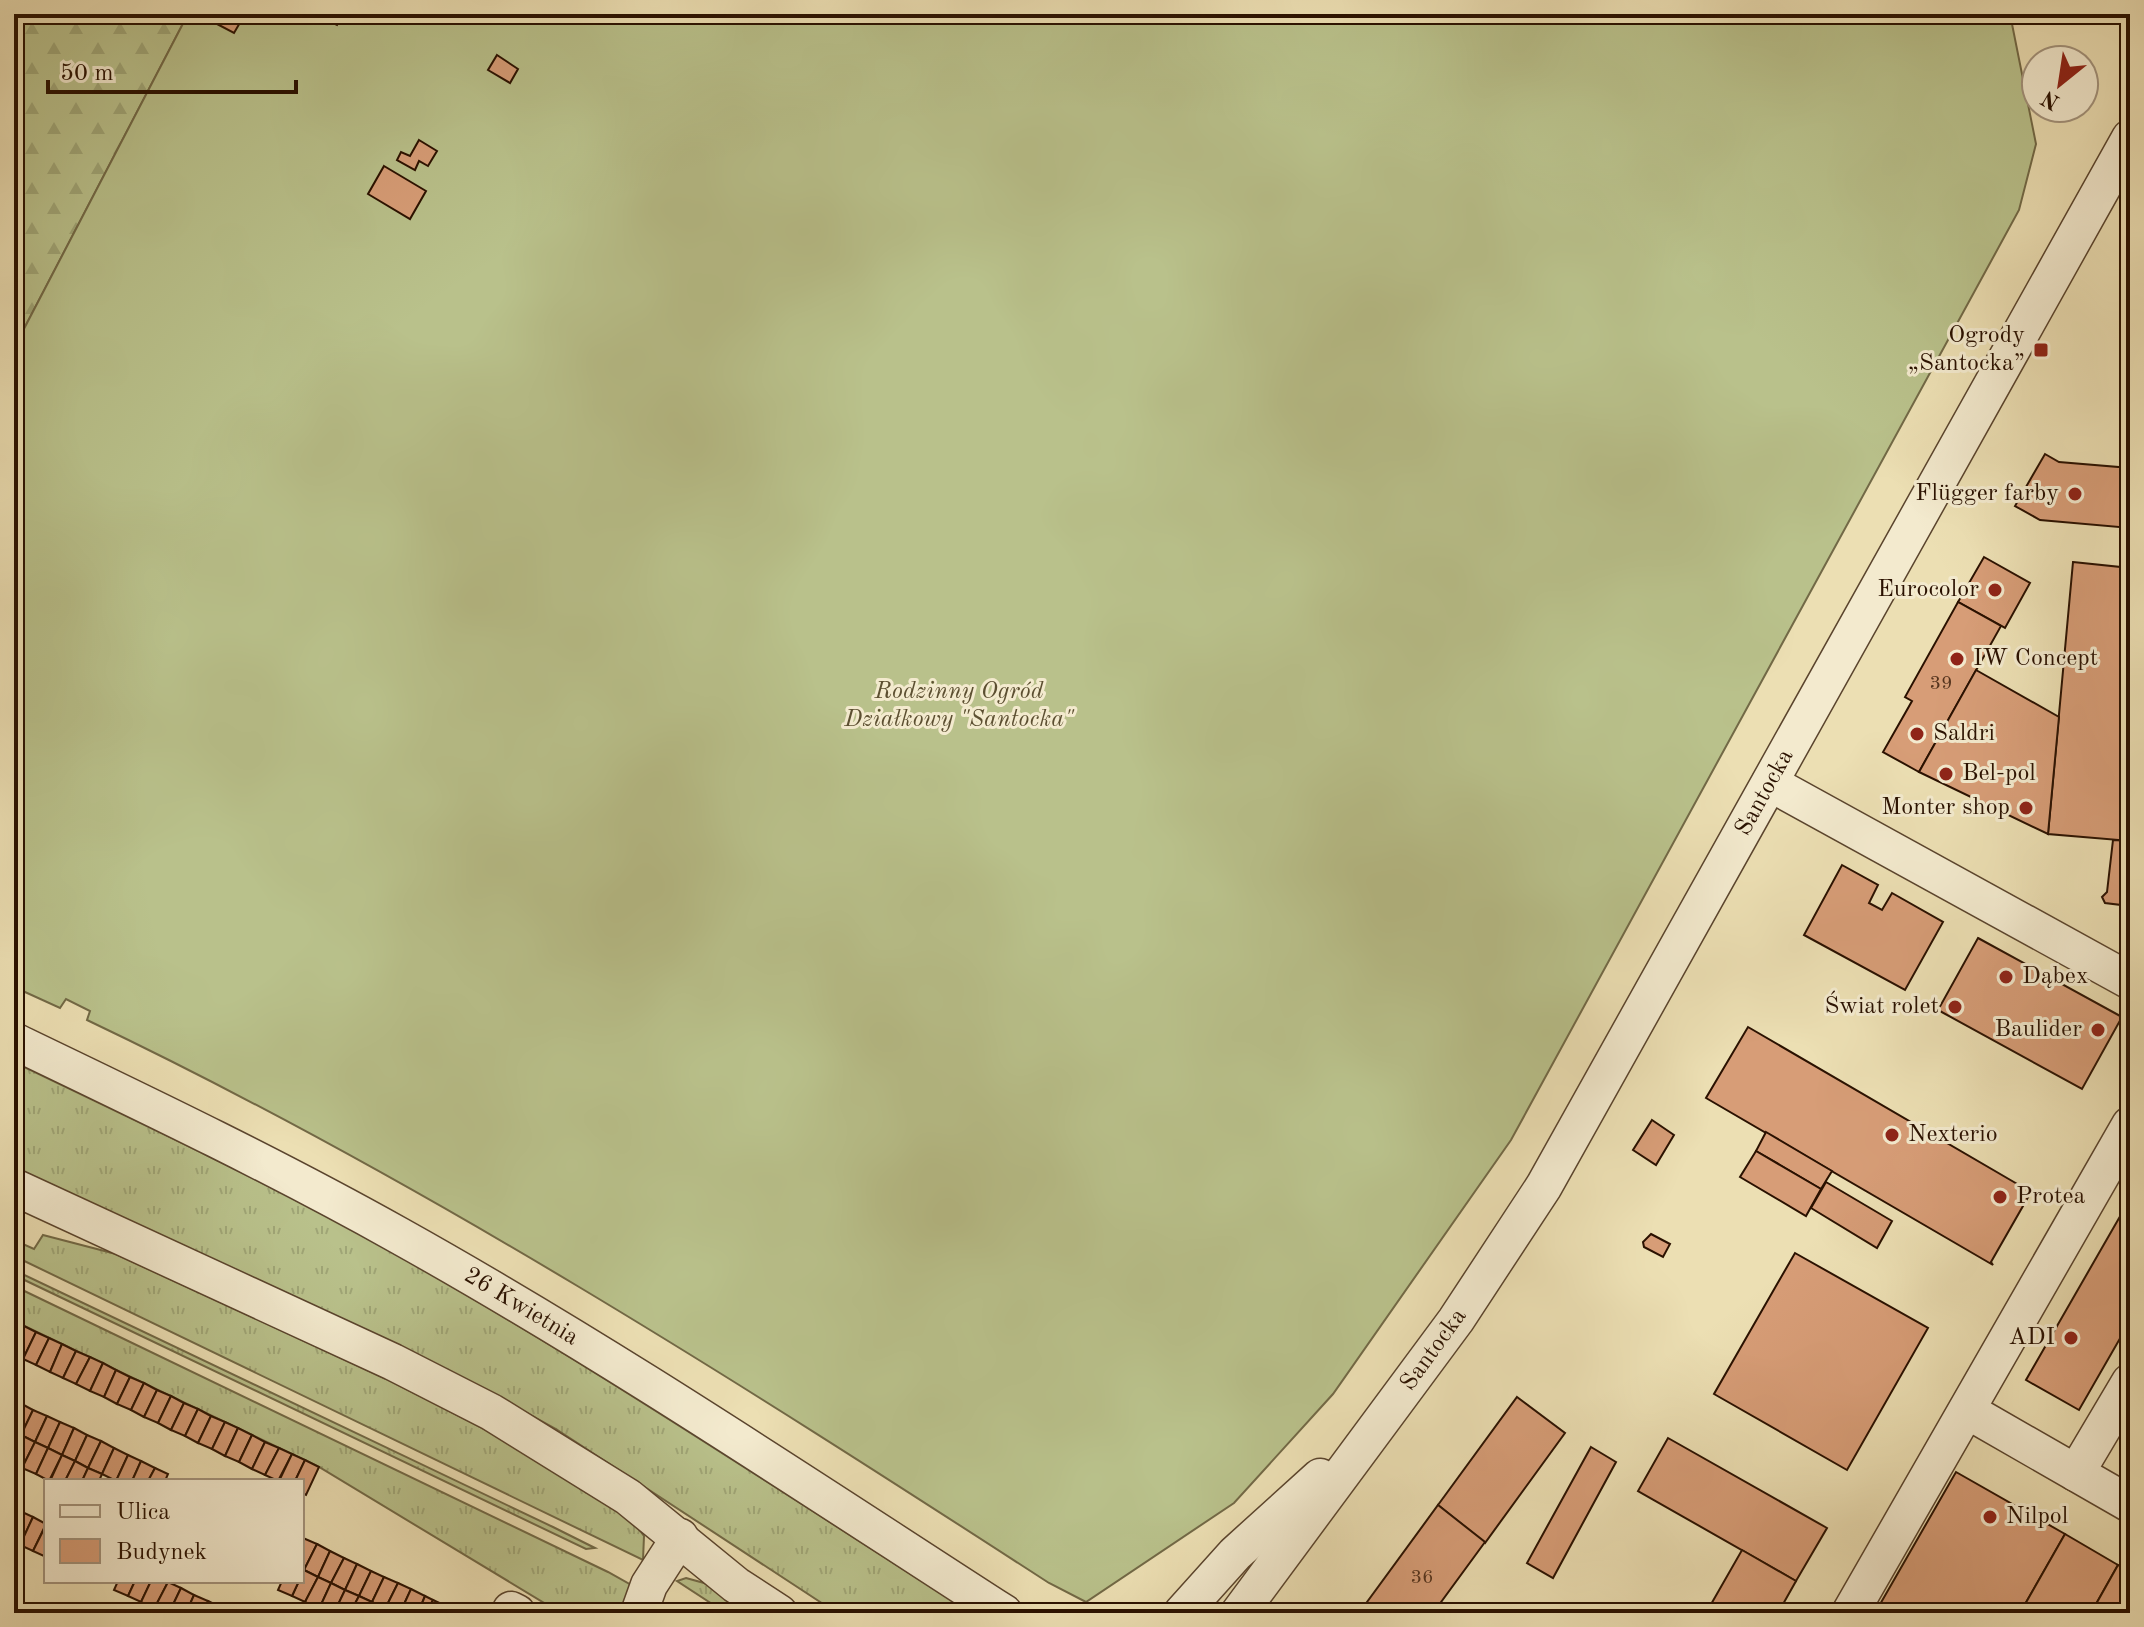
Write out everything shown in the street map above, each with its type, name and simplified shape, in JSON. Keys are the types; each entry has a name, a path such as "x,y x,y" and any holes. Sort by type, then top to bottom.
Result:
{"street":[{"name":"Santocka","path":"1239,1613 1456,1320 1522,1223 2130,138"},
{"path":"1770,783 2130,981"},
{"name":"26 Kwietnia","path":"14,1041 267,1164 413,1243 630,1374 1004,1613"},
{"path":"1850,1613 2130,1125"},
{"path":"14,1187 458,1394 592,1473 680,1537 736,1585 779,1613"},
{"path":"2076,1473 2130,1382"},
{"path":"1968,1411 2130,1504"},
{"name":"Santocka","path":"1182,1613 1235,1554 1372,1431"},
{"path":"639,1613 649,1585 680,1537"}],"green space":[{"path":"14,14 188,14 14,348"},
{"name":"Rodzinny Ogród Działkowy \"Santocka\"","path":"188,14 2010,14 2020,64 2020,124 2032,124 2036,144 2019,210 1511,1140 1333,1394 1234,1503 1086,1602 1049,1583 696,1358 457,1215 212,1082 87,1020 90,1011 66,999 60,1008 14,987 14,348"},
{"path":"14,1062 283,1193 448,1284 674,1422 972,1613 837,1613 556,1429 465,1379 14,1169"},
{"path":"43,1235 116,1254 391,1381 492,1433 633,1521 644,1536 643,1560 14,1256 14,1240 34,1249"},
{"path":"14,1270 595,1548 586,1549 14,1275"},
{"path":"14,1286 608,1572 633,1586 625,1613 564,1613 551,1607 319,1467 14,1321"},
{"path":"686,1578 704,1583 750,1613 726,1613 677,1581"}],"building":[{"path":"222,14 245,14 234,33 217,24"},
{"path":"315,14 343,14 337,25"},
{"path":"497,55 518,69 510,83 488,70"},
{"path":"419,140 437,151 428,166 419,161 415,170 397,160 401,152 410,156"},
{"path":"384,166 426,191 410,219 368,194"},
{"path":"2045,454 2059,462 2130,468 2130,528 2040,520 2015,506"},
{"path":"1984,557 2030,583 2005,628 1958,602"},
{"path":"2073,562 2130,568 2130,841 2048,834"},
{"path":"1958,602 2001,626 1919,772 1883,752 1912,701 1905,697"},
{"path":"1976,670 2059,717 2048,834 1919,772"},
{"path":"2113,840 2130,841 2130,906 2105,903 2102,897 2107,892"},
{"path":"1842,865 1878,885 1869,903 1882,910 1892,893 1943,922 1905,990 1804,935"},
{"path":"1978,938 2122,1017 2082,1089 1938,1010"},
{"path":"1748,1027 2031,1192 1991,1262 1993,1265 1706,1098"},
{"path":"1652,1120 1674,1135 1656,1165 1633,1150"},
{"path":"1766,1132 1832,1171 1821,1189 1756,1151"},
{"path":"1756,1151 1821,1189 1806,1216 1740,1177"},
{"path":"1826,1182 1892,1221 1877,1248 1811,1208"},
{"path":"2130,1199 2130,1321 2079,1410 2026,1380"},
{"path":"1651,1234 1670,1244 1663,1257 1644,1247 1643,1242"},
{"path":"1795,1253 1928,1328 1847,1470 1714,1394"},
{"path":"22,1325 36,1332 23,1359 14,1354 14,1342"},
{"path":"36,1332 49,1338 36,1365 23,1359"},
{"path":"49,1338 62,1344 50,1372 36,1365"},
{"path":"62,1344 76,1351 63,1378 50,1372"},
{"path":"76,1351 90,1357 76,1384 63,1378"},
{"path":"90,1357 103,1363 90,1391 76,1384"},
{"path":"103,1363 116,1370 104,1397 90,1391"},
{"path":"116,1370 130,1377 117,1404 104,1397"},
{"path":"130,1377 144,1383 131,1410 117,1404"},
{"path":"144,1383 157,1390 144,1417 131,1410"},
{"path":"157,1390 171,1396 158,1423 144,1417"},
{"path":"171,1396 184,1403 171,1430 158,1423"},
{"path":"1517,1397 1565,1433 1485,1543 1438,1505"},
{"path":"20,1403 33,1410 21,1435 14,1432 14,1415"},
{"path":"184,1403 198,1409 185,1436 171,1430"},
{"path":"198,1409 211,1416 198,1443 185,1436"},
{"path":"33,1410 47,1416 35,1442 21,1435"},
{"path":"47,1416 60,1422 48,1448 35,1442"},
{"path":"211,1416 225,1422 212,1449 198,1443"},
{"path":"60,1422 74,1428 62,1455 48,1448"},
{"path":"225,1422 238,1428 225,1456 212,1449"},
{"path":"74,1428 87,1435 75,1461 62,1455"},
{"path":"238,1428 252,1435 239,1462 225,1456"},
{"path":"21,1435 35,1442 22,1468 14,1464 14,1450"},
{"path":"87,1435 101,1441 88,1468 75,1461"},
{"path":"252,1435 265,1442 252,1469 239,1462"},
{"path":"1668,1438 1827,1528 1796,1581 1638,1491"},
{"path":"101,1441 114,1448 102,1474 88,1468"},
{"path":"35,1442 48,1448 36,1474 22,1468"},
{"path":"265,1442 279,1448 265,1475 252,1469"},
{"path":"1591,1447 1616,1462 1553,1578 1527,1563"},
{"path":"48,1448 62,1455 50,1479 36,1474"},
{"path":"114,1448 128,1455 117,1479 102,1474"},
{"path":"279,1448 292,1454 279,1479 265,1475"},
{"path":"292,1454 305,1460 296,1479 280,1479"},
{"path":"62,1455 75,1461 66,1479 51,1479"},
{"path":"128,1455 141,1461 133,1479 117,1479"},
{"path":"305,1460 319,1467 306,1495 304,1479 296,1479"},
{"path":"75,1461 88,1468 83,1479 66,1479"},
{"path":"141,1461 155,1468 149,1479 133,1479"},
{"path":"88,1468 102,1474 100,1479 83,1479"},
{"path":"155,1468 168,1474 166,1479 149,1479"},
{"path":"1956,1472 2065,1534 2020,1613 1875,1613"},
{"path":"1438,1505 1485,1542 1433,1613 1359,1613"},
{"path":"20,1511 33,1517 20,1545 14,1542 14,1523"},
{"path":"33,1517 44,1523 33,1551 20,1545"},
{"path":"44,1529 44,1556 33,1551"},
{"path":"2065,1534 2118,1565 2091,1613 2020,1613"},
{"path":"304,1538 317,1544 304,1570"},
{"path":"317,1544 330,1551 318,1577 304,1570"},
{"path":"1742,1550 1796,1581 1778,1613 1706,1613"},
{"path":"330,1551 344,1558 331,1583 318,1577"},
{"path":"344,1558 357,1564 345,1590 331,1583"},
{"path":"357,1564 371,1571 359,1596 345,1590"},
{"path":"2118,1565 2130,1572 2130,1613 2091,1613"},
{"path":"304,1570 318,1577 305,1602 292,1596 298,1583 304,1583"},
{"path":"371,1571 384,1577 372,1602 359,1596"},
{"path":"318,1577 331,1583 319,1609 305,1602"},
{"path":"384,1577 398,1583 385,1609 372,1602"},
{"path":"117,1583 134,1583 128,1596 114,1590"},
{"path":"134,1583 150,1583 141,1602 128,1596"},
{"path":"150,1583 167,1583 154,1609 141,1602"},
{"path":"167,1583 181,1588 169,1613 154,1609"},
{"path":"281,1583 298,1583 292,1596 278,1590"},
{"path":"331,1583 345,1590 334,1613 327,1613 319,1609"},
{"path":"398,1583 411,1589 400,1613 394,1613 385,1609"},
{"path":"181,1588 194,1595 186,1613 169,1613"},
{"path":"411,1589 425,1596 418,1613 400,1613"},
{"path":"345,1590 359,1596 350,1613 334,1613"},
{"path":"194,1595 208,1601 203,1613 186,1613"},
{"path":"359,1596 372,1602 367,1613 350,1613"},
{"path":"425,1596 433,1600 426,1613 418,1613"},
{"path":"433,1600 446,1606 443,1613 426,1613"},
{"path":"208,1601 222,1608 220,1613 203,1613"},
{"path":"372,1602 385,1609 383,1613 367,1613"}],"place":[{"name":"Ogrody „Santocka”","path":"2041,350"},
{"name":"Flügger farby","path":"2075,494"},
{"name":"Eurocolor","path":"1995,590"},
{"name":"IW Concept","path":"1957,659"},
{"name":"Saldri","path":"1917,734"},
{"name":"Bel-pol","path":"1946,774"},
{"name":"Monter shop","path":"2026,808"},
{"name":"Dąbex","path":"2006,977"},
{"name":"Świat rolet","path":"1955,1007"},
{"name":"Baulider","path":"2098,1030"},
{"name":"Nexterio","path":"1892,1135"},
{"name":"Protea","path":"2000,1197"},
{"name":"ADI","path":"2071,1338"},
{"name":"Nilpol","path":"1990,1517"}]}
